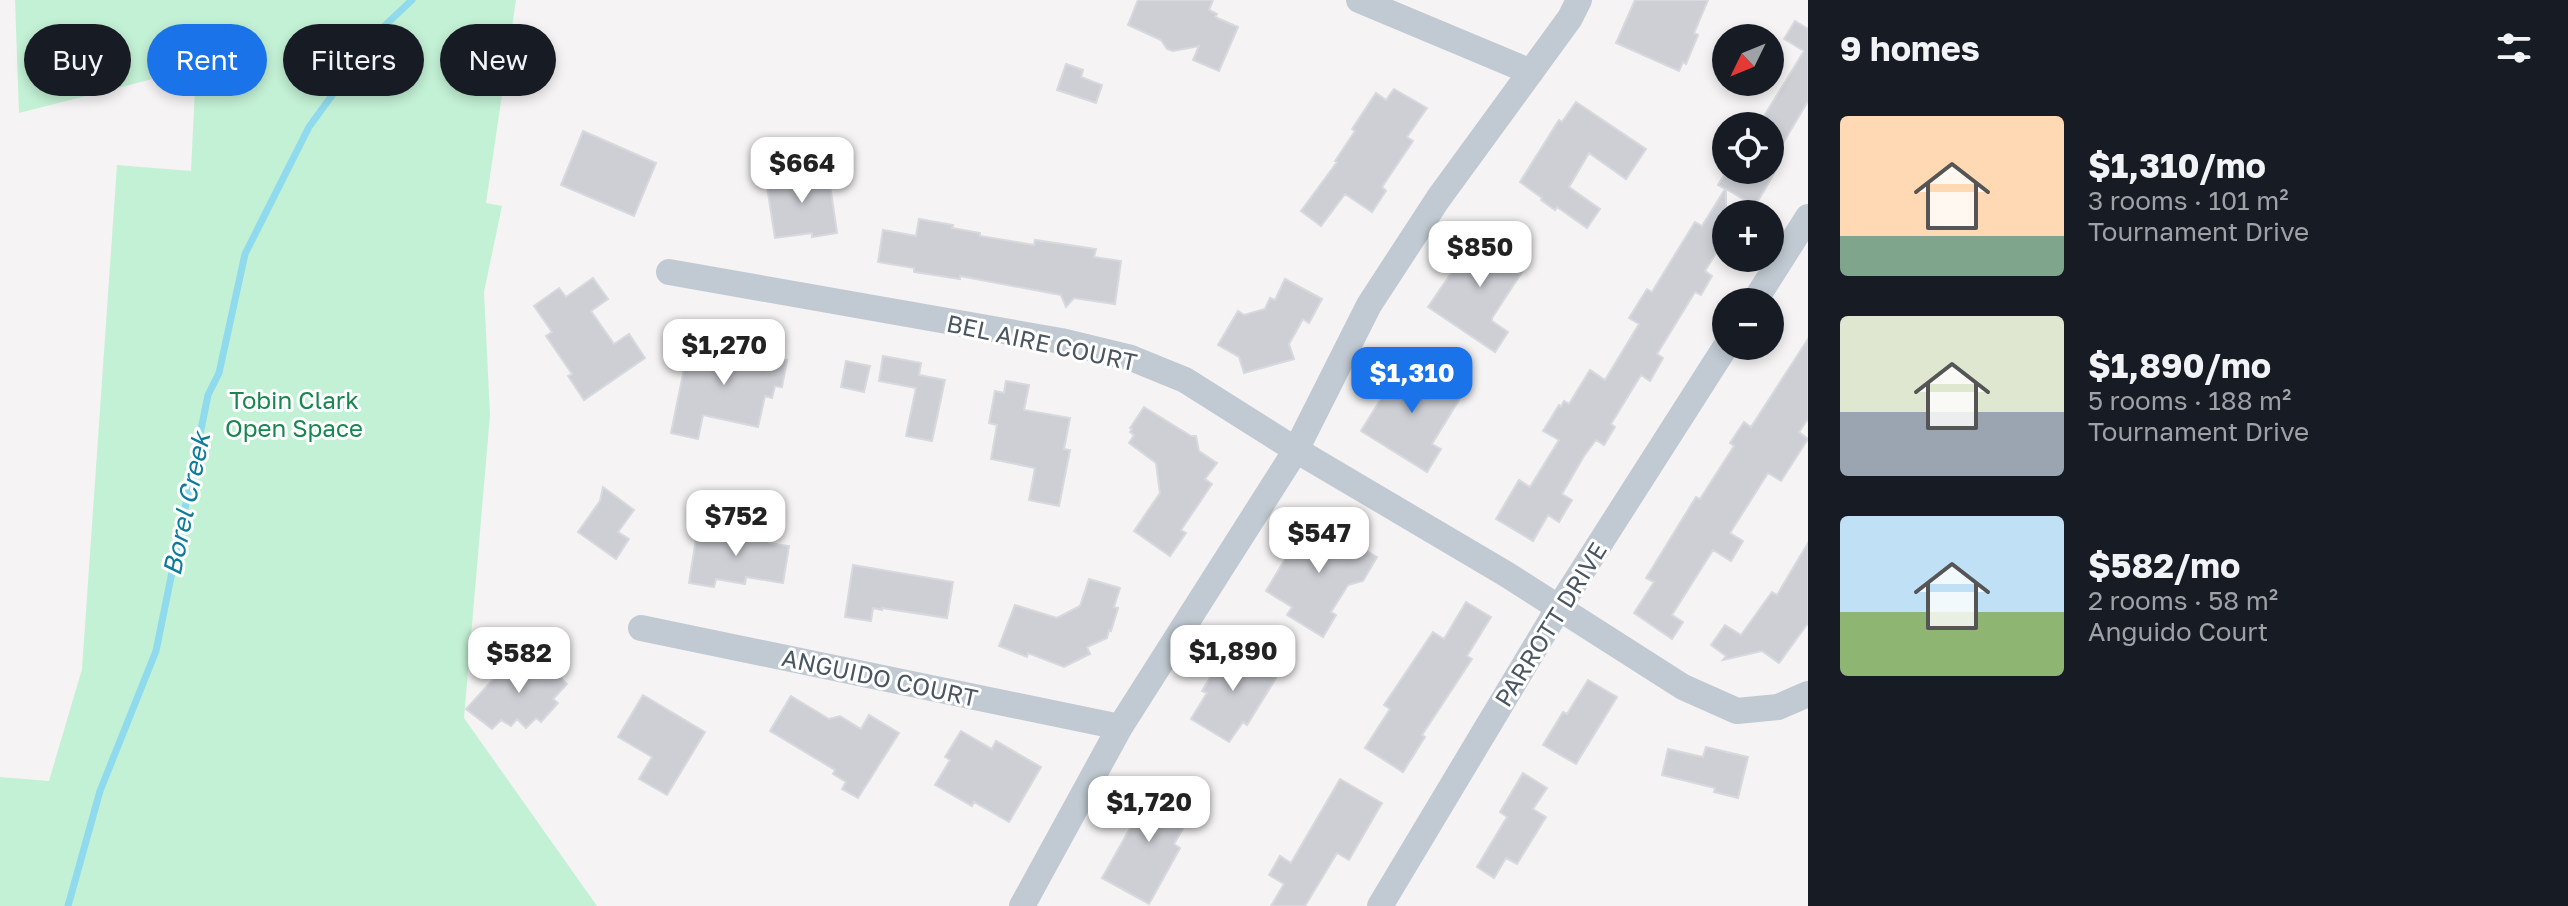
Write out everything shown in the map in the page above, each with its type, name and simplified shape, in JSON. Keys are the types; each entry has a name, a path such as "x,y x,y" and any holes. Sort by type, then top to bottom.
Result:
{"street":[{"path":"1359,0 1531,72"},
{"path":"1022,906 1120,727 1296,450 1369,305 1438,199 1570,18 1579,0"},
{"path":"1763,288 1808,217"},
{"name":"BEL AIRE COURT","path":"669,272 1061,341 1131,358 1185,380 1296,450 1506,574 1683,687 1737,711 1778,707 1808,694"},
{"name":"PARROTT DRIVE","path":"1380,906 1558,609 1717,360"},
{"name":"ANGUIDO COURT","path":"641,628 1120,727"}],"green space":[{"name":"Tobin Clark Open Space","path":"15,0 516,0 512,24 440,24 440,96 502,96 486,203 502,206 484,292 490,415 464,718 597,906 0,906 0,777 49,781 82,669 117,165 191,171 195,96 267,96 267,24 147,24 147,80 131,85 131,24 24,24 24,96 86,96 19,113"}],"building":[{"path":"1138,0 1213,0 1209,10 1217,14 1215,17 1238,27 1219,71 1193,60 1199,46 1173,51 1167,49 1161,40 1128,25"},
{"path":"1635,0 1708,0 1694,33 1698,35 1686,64 1683,62 1679,71 1616,43"},
{"path":"1795,21 1808,29 1808,101 1784,141 1784,112 1767,112 1776,96 1784,96 1784,84 1804,51 1784,39"},
{"path":"1066,64 1083,70 1081,77 1102,85 1096,103 1057,90"},
{"path":"1394,89 1427,108 1407,137 1413,141 1382,187 1386,191 1372,212 1345,194 1321,226 1301,211 1337,162 1355,131 1352,129 1376,93 1386,100"},
{"path":"1576,102 1646,149 1626,179 1589,153 1569,187 1600,209 1587,228 1557,207 1555,210 1520,182 1559,120 1562,122"},
{"path":"583,131 656,163 634,216 561,185"},
{"path":"828,171 837,233 775,238 766,180"},
{"path":"1768,184 1758,200 1745,200 1726,189 1726,200 1718,200 1725,189 1718,185"},
{"path":"1712,210 1712,260 1705,271 1712,276 1701,295 1695,292 1657,354 1663,358 1650,381 1641,375 1611,424 1615,427 1604,445 1596,440 1584,456 1562,494 1572,500 1559,522 1548,515 1533,541 1496,519 1519,480 1530,487 1559,440 1543,431 1559,405 1561,407 1564,401 1569,404 1590,370 1605,380 1639,324 1629,318 1647,289 1652,292 1695,222 1702,226"},
{"path":"919,219 953,225 952,228 980,233 980,236 1034,245 1035,240 1096,249 1094,257 1121,261 1115,304 1074,298 1066,307 1061,295 960,276 960,279 914,272 914,268 878,262 883,230 916,236"},
{"path":"1491,228 1526,251 1515,268 1522,272 1492,318 1508,332 1495,352 1428,307 1469,247 1476,252"},
{"path":"593,278 608,299 591,311 614,344 629,334 645,358 584,400 568,376 572,374 546,336 552,332 534,306 559,288 566,297"},
{"path":"1285,279 1322,299 1309,323 1303,319 1289,344 1294,359 1244,373 1239,357 1218,345 1238,311 1244,315 1265,309 1270,298 1275,300"},
{"path":"1808,339 1808,419 1799,432 1808,439 1781,481 1768,473 1730,533 1743,541 1731,561 1713,550 1672,615 1683,622 1672,639 1634,613 1654,582 1646,578 1696,497 1700,499 1734,446 1730,443 1744,422 1751,427"},
{"path":"687,343 716,349 717,345 787,360 782,387 775,386 772,398 765,396 758,427 703,415 698,439 671,433"},
{"path":"883,356 921,363 919,375 945,380 932,441 906,436 916,388 879,381"},
{"path":"1405,360 1462,395 1432,444 1441,449 1427,472 1361,431"},
{"path":"846,361 870,366 864,392 841,387"},
{"path":"1006,381 1029,385 1024,410 1070,418 1064,449 1070,450 1059,506 1029,500 1035,468 991,459 997,425 989,423 995,391 1004,393"},
{"path":"1144,407 1191,436 1196,436 1199,451 1217,463 1205,479 1212,484 1181,530 1186,533 1170,556 1134,531 1160,493 1156,463 1129,443 1134,435 1130,428"},
{"path":"603,487 634,510 618,532 629,539 616,559 578,532 600,501"},
{"path":"1310,517 1377,557 1363,581 1348,585 1331,612 1336,615 1323,637 1287,615 1292,607 1266,591"},
{"path":"698,526 769,539 769,543 789,546 783,583 746,577 745,584 716,579 714,587 689,583"},
{"path":"1808,543 1808,623 1779,663 1762,651 1723,660 1726,656 1711,645 1725,625 1741,635 1772,592 1777,595"},
{"path":"853,565 953,582 947,618 882,608 873,608 871,621 845,617"},
{"path":"1089,579 1120,588 1111,631 1107,638 1087,647 1090,654 1064,667 999,646 1015,605 1057,618 1080,606"},
{"path":"1466,602 1491,617 1467,656 1472,659 1422,735 1425,737 1403,772 1365,748 1390,709 1384,705 1433,632 1444,639"},
{"path":"1231,643 1261,661 1257,667 1276,678 1247,725 1243,722 1229,742 1191,719 1207,693 1202,691"},
{"path":"536,653 567,684 553,699 558,703 541,722 536,718 526,728 517,719 511,726 501,720 492,729 466,709 506,665 518,673"},
{"path":"1588,680 1617,697 1576,764 1543,745"},
{"path":"643,695 705,732 667,795 639,779 652,757 618,737"},
{"path":"791,696 829,719 840,716 861,729 869,715 899,733 858,798 842,789 846,782 833,774 835,770 770,731"},
{"path":"961,731 992,749 996,741 1041,767 1009,822 935,785 950,760 945,757"},
{"path":"1706,747 1748,757 1738,798 1714,792 1715,788 1662,775 1668,749 1703,757"},
{"path":"1523,773 1547,788 1533,809 1546,817 1517,864 1506,858 1494,878 1477,867 1507,817 1500,812"},
{"path":"1340,779 1382,803 1349,860 1337,853 1305,906 1271,906 1284,884 1269,875 1280,856 1291,863"},
{"path":"1150,782 1195,808 1174,844 1180,848 1149,904 1102,878 1142,807 1137,804"}],"waterway":[{"name":"Borel Creek","path":"68,906 100,791 156,651 208,395 219,373 245,254 309,127 378,32 412,0"}]}
